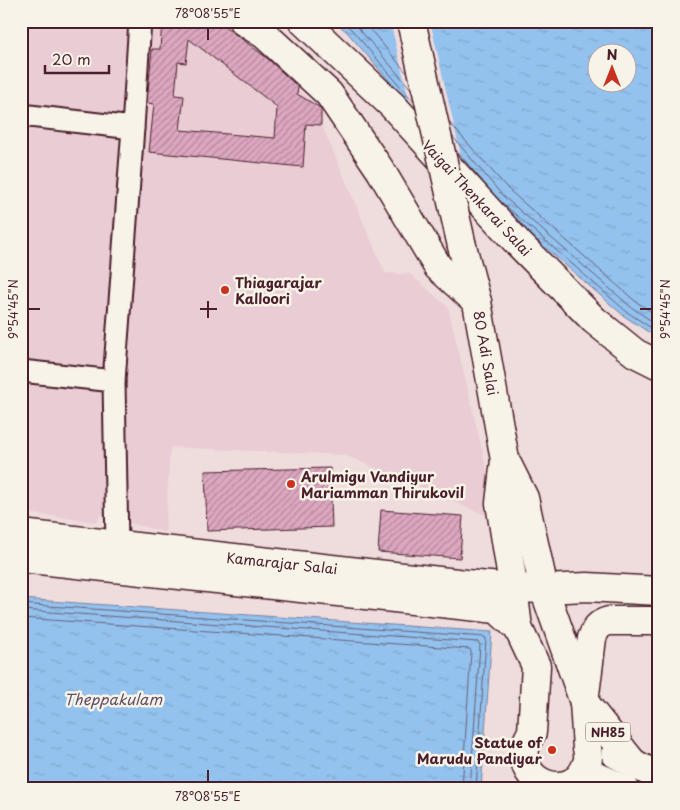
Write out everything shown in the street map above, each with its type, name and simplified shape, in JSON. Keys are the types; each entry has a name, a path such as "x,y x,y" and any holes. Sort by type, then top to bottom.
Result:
{"main road":[{"path":"243,21 265,35 329,94 381,172 438,267 477,302"},
{"name":"Vaigai Thenkarai Salai","path":"303,21 393,106 518,243 594,320 635,353 659,365"},
{"name":"80 Adi Salai","path":"411,21 462,246 477,302 505,460 524,498 544,589 584,702"},
{"name":"80 Adi Salai","path":"505,460 500,503 518,628"},
{"name":"Kamarajar Salai","path":"21,534 116,557 497,609 518,628"},
{"name":"Kamarajar Salai","path":"21,558 116,557 544,589"},
{"path":"544,589 587,587 659,591"},
{"path":"518,628 536,666 532,732 526,740 524,760 533,783 560,786 569,784 577,779 584,771 588,762 584,702 592,638 595,630 601,623 609,621 659,621"},
{"name":"NH85","path":"584,702 632,762"},
{"path":"587,741 659,776"},
{"path":"584,771 625,789"}],"lane":[{"path":"116,557 114,380 140,21"},
{"path":"21,115 133,128"},
{"path":"21,371 114,380"}],"shaded area":[{"name":"Thiagarajar Kalloori","path":"21,21 209,21 311,100 385,273 410,274 448,307 493,496 492,513 483,514 345,455 170,447 165,532 99,515 98,522 21,512"}],"water":[{"path":"334,21 659,21 659,339 624,316 494,203 347,32"},
{"name":"Theppakulam","path":"21,599 492,632 481,789 21,789"}],"pier":[{"path":"390,21 430,21 465,173 411,109"}],"building":[{"path":"162,21 218,21 267,58 298,87 297,94 321,110 321,125 306,124 303,167 149,152 154,104 147,103 152,49 160,49","holes":["189,39 277,107 275,138 180,130 184,96 175,95 178,62 186,63"]},
{"path":"330,468 332,527 207,531 205,471"},
{"path":"381,510 463,516 460,558 378,552"}],"place":[{"name":"Thiagarajar Kalloori","path":"225,290"},
{"name":"Arulmigu Vandiyur Mariamman Thirukovil","path":"291,484"},
{"name":"Statue of Marudu Pandiyar","path":"552,750"}]}
